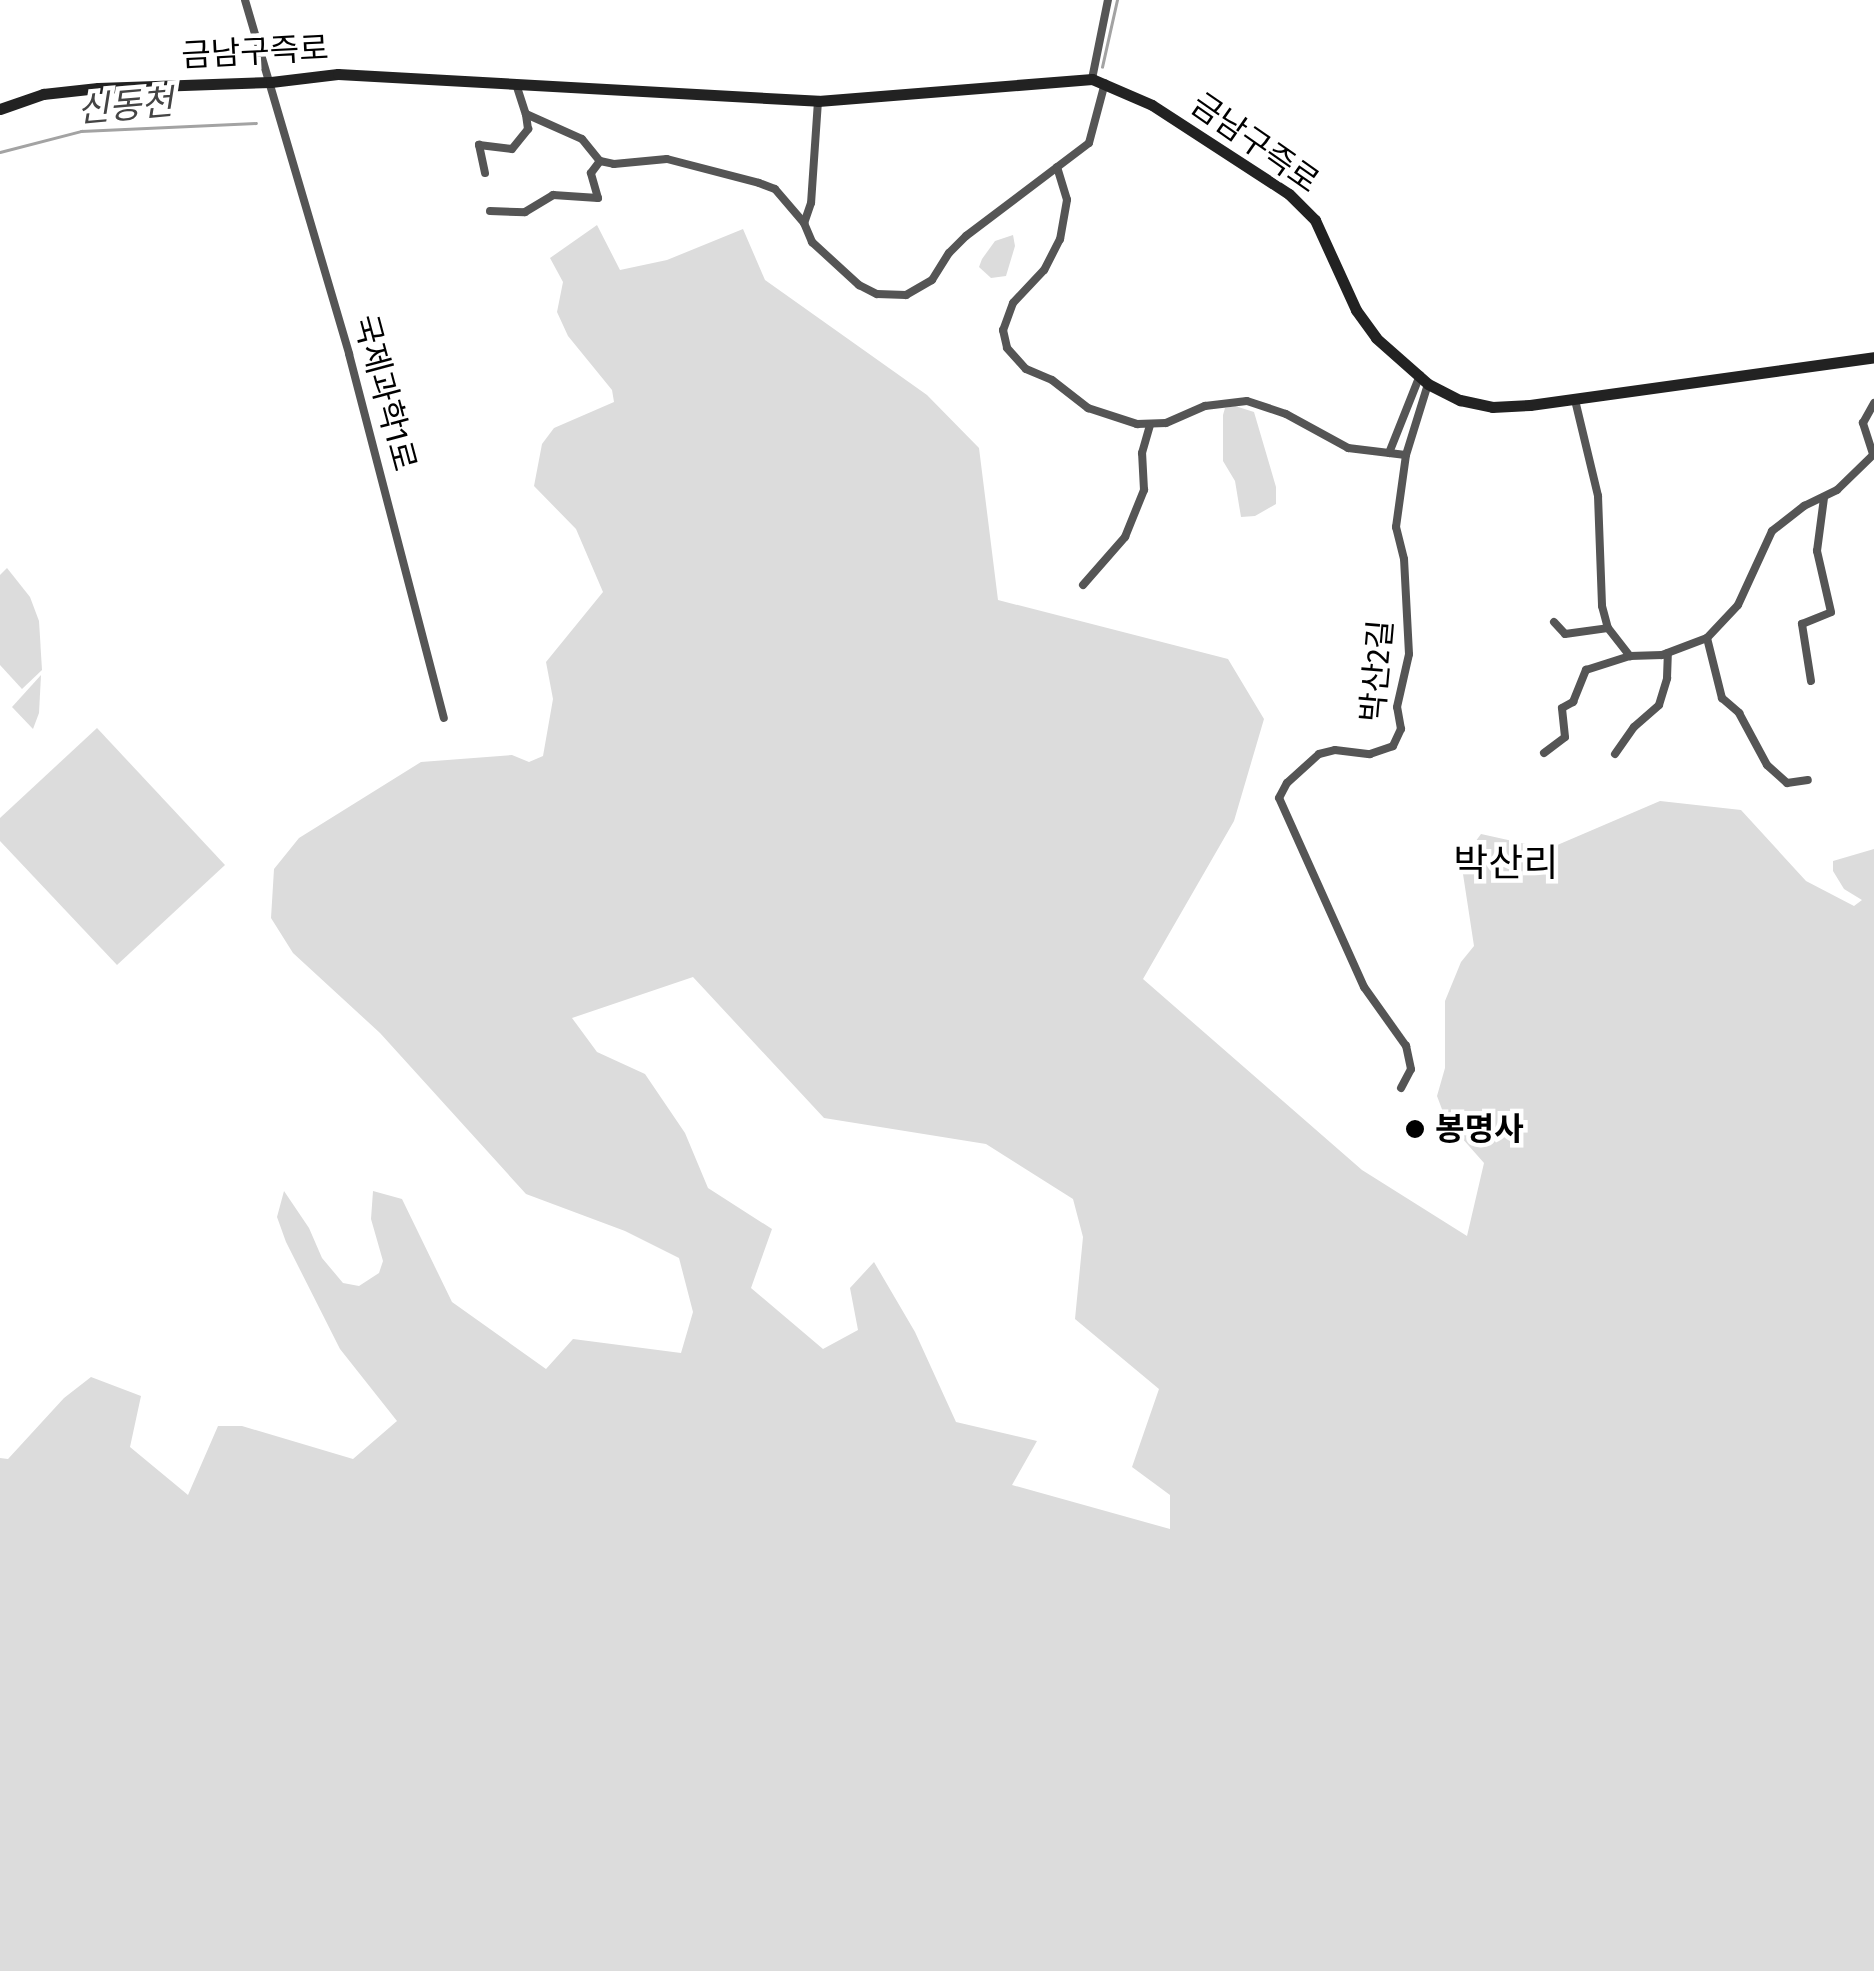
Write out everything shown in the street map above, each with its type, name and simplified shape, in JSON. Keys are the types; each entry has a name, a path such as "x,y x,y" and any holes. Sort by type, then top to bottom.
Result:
{"main road":[{"name":"금남구즉로","path":"0,109 43,94 98,88 270,82 338,74 397,74 818,101 1099,81 1152,105 1288,194 1315,220 1356,310 1376,338 1424,379 1460,400 1492,407 1575,400 1874,357"}],"street":[{"name":"국제과학1로","path":"245,0 349,354 444,718"},
{"path":"526,114 582,139 600,161 614,164 667,159 759,182 775,190 804,223 812,242 859,285 877,294 906,295 932,280 949,252 966,236 1090,143 1108,0"},
{"path":"485,173 479,145 512,148 528,129 516,84"},
{"path":"804,223 810,203 818,101"},
{"path":"490,211 525,212 553,196 598,198 591,172 600,161"},
{"path":"1057,167 1067,200 1060,239 1044,270 1004,318 1007,348 1026,369 1052,380 1088,408 1150,426 1204,406 1247,402 1286,414 1348,448 1406,456"},
{"path":"1389,453 1411,387 1424,379"},
{"name":"박산2길","path":"1401,1088 1412,1069 1406,1046 1364,986 1278,798 1287,783 1319,754 1335,750 1370,754 1393,746 1401,729 1397,708 1409,654 1404,559 1396,527 1406,456 1424,379"},
{"path":"1575,400 1598,496 1600,581 1608,628 1630,656"},
{"path":"1544,752 1565,737 1562,708 1573,702 1586,670 1630,656 1668,653 1707,638 1738,604 1772,531 1856,474 1874,454 1863,422 1874,403"},
{"path":"1083,585 1126,536 1144,490 1142,453 1150,426"},
{"path":"1810,681 1802,624 1832,612 1818,552 1824,498"},
{"path":"1554,622 1565,634 1608,628"},
{"path":"1707,638 1722,698 1740,713 1767,765 1787,783 1808,780"},
{"path":"1615,754 1634,727 1659,705 1668,678 1668,653"}],"shaded area":[{"path":"597,225 620,270 667,260 743,229 765,280 927,395 979,448 998,600 1228,659 1264,719 1234,821 1143,979 1362,1170 1467,1236 1484,1163 1446,1120 1437,1096 1445,1068 1445,1001 1461,962 1474,946 1461,861 1481,834 1548,849 1660,801 1741,810 1806,881 1854,906 1862,900 1844,889 1833,871 1833,861 1874,849 1874,1971 0,1971 0,1458 8,1459 64,1398 91,1377 141,1396 130,1447 188,1495 218,1426 242,1426 353,1459 397,1421 340,1349 286,1242 277,1217 284,1191 309,1228 322,1258 343,1283 359,1286 379,1273 383,1261 371,1219 373,1191 402,1199 452,1302 546,1369 573,1339 681,1353 693,1312 679,1258 625,1231 526,1194 380,1033 293,953 271,918 274,869 299,838 421,762 512,755 529,762 543,756 553,699 546,662 603,592 576,529 534,486 542,444 554,428 614,402 612,390 568,336 557,312 563,282 550,258","holes":["693,977 824,1118 986,1144 1073,1199 1083,1237 1075,1319 1159,1389 1132,1467 1170,1495 1170,1529 1012,1485 1037,1441 956,1422 915,1332 874,1262 850,1288 858,1330 823,1349 751,1288 772,1229 708,1188 685,1133 645,1074 597,1052 572,1018"]},
{"path":"1013,235 1015,246 1006,276 991,278 979,267 982,259 995,241"},
{"path":"1235,406 1254,412 1276,487 1276,504 1255,516 1241,517 1235,481 1223,461 1223,415 1225,408"},
{"path":"7,568 30,597 39,621 42,670 22,689 0,665 0,575"},
{"path":"41,675 39,713 33,729 12,707"},
{"path":"97,728 225,865 117,965 0,841 0,818"}],"waterway":[{"path":"1102,67 1117,0"},
{"name":"신동천","path":"0,152 81,131 256,123"}],"place":[{"name":"봉명사","path":"1415,1129"}],"district":[{"name":"박산리","path":"1506,864"}]}
